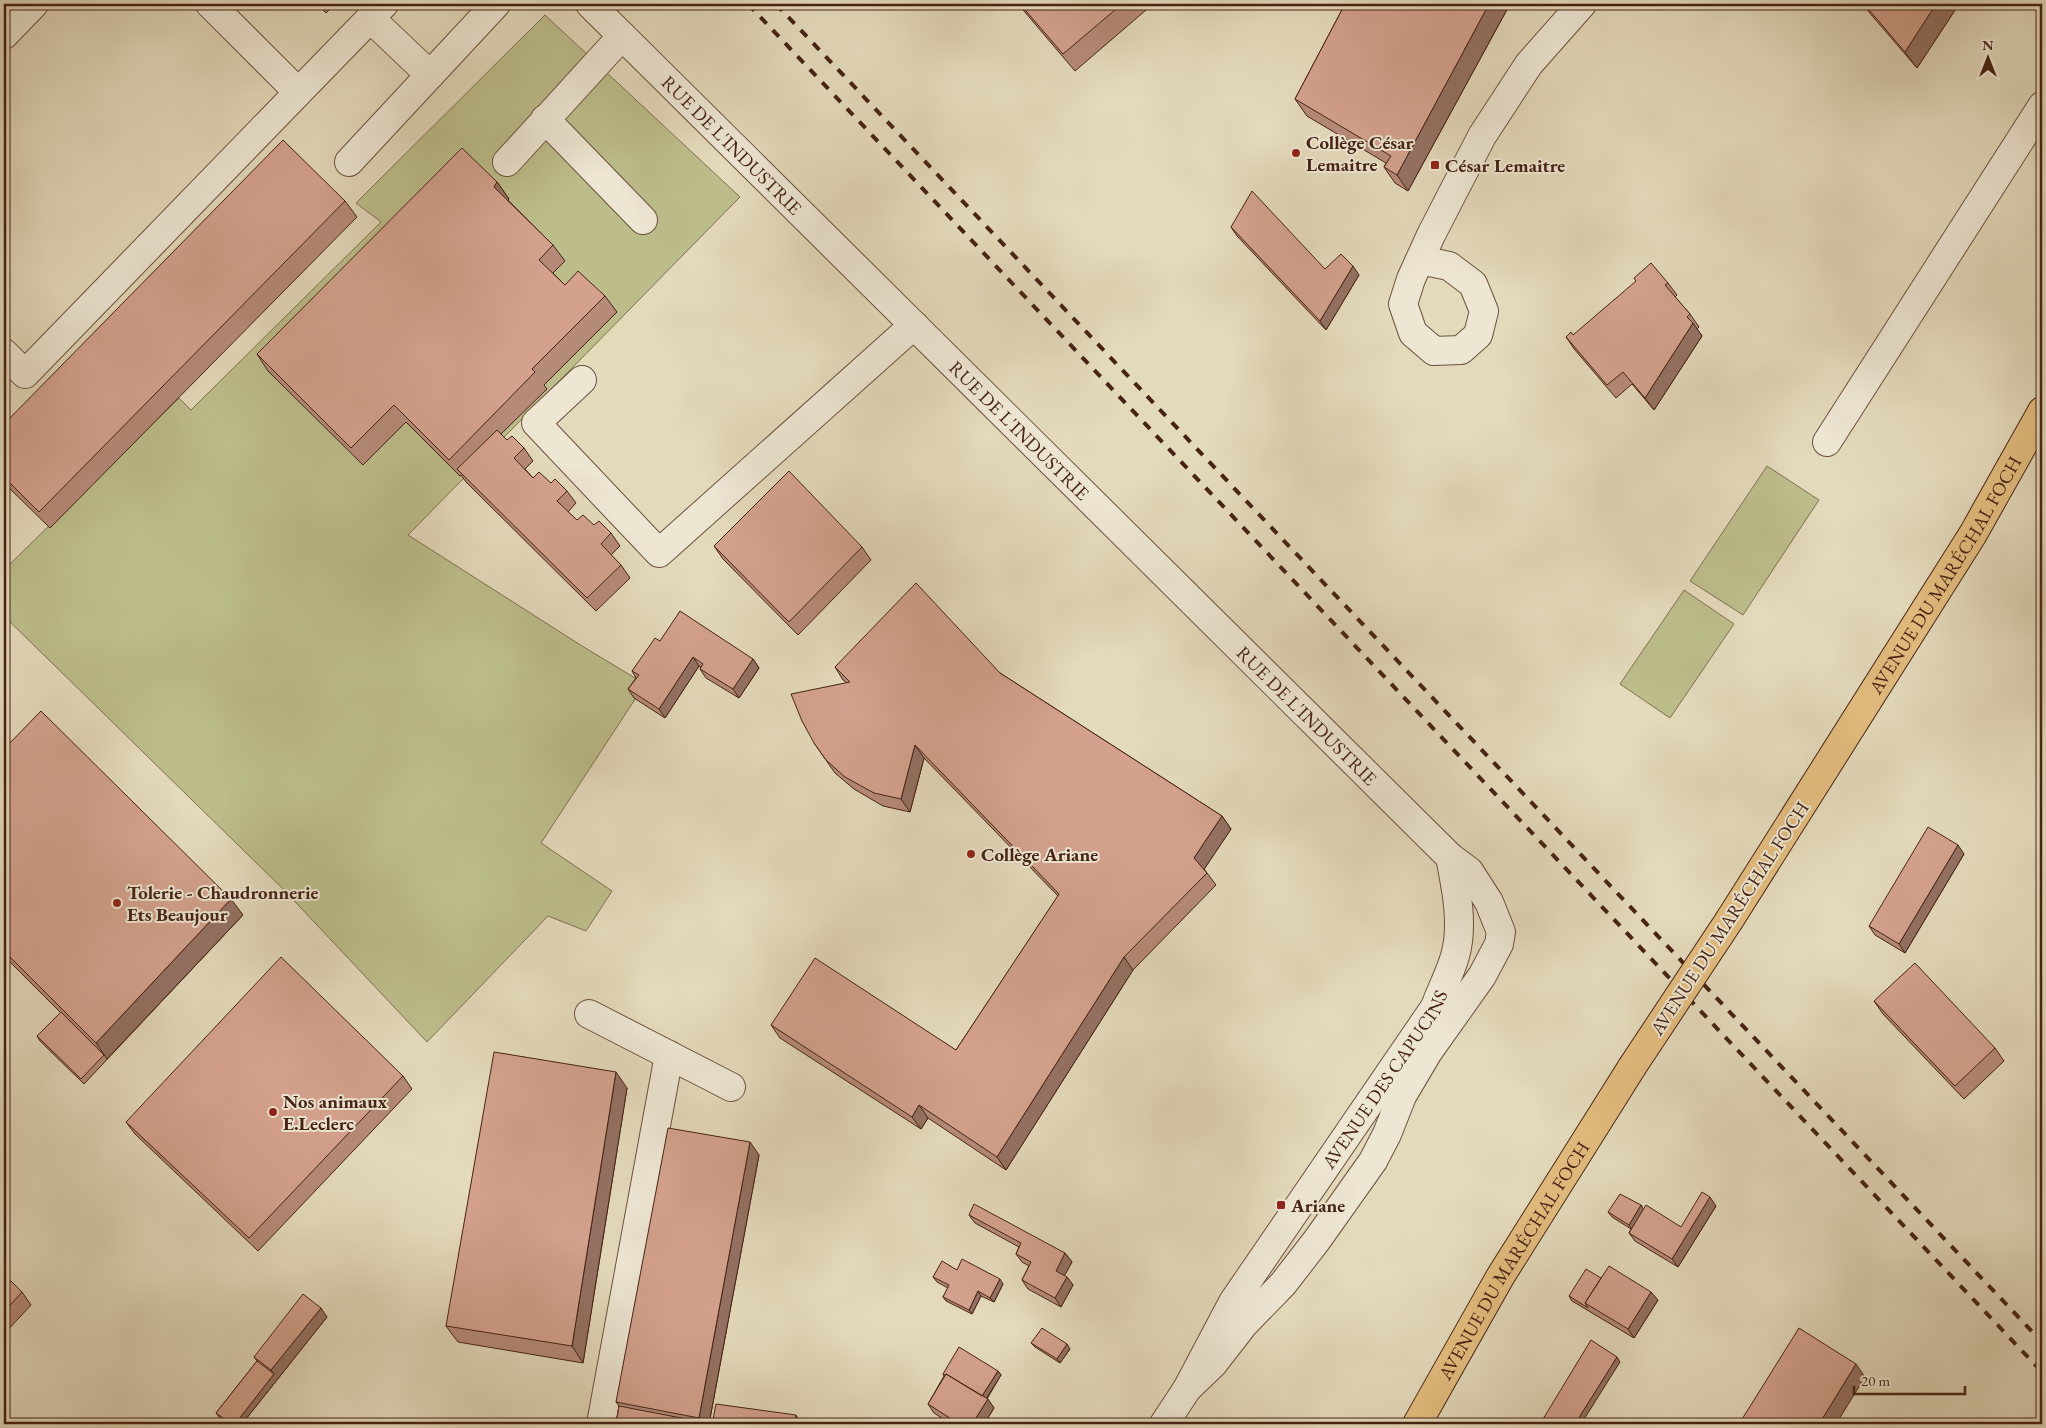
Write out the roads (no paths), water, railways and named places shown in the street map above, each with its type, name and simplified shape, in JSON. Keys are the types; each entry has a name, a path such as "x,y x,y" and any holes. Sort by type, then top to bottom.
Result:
{"main road":[{"name":"AVENUE DU MARÉCHAL FOCH","path":"1417,1424 1500,1277 1632,1067 1730,919 1973,534 2042,411"}],"street":[{"path":"4,35 34,4"},
{"path":"210,4 298,92"},
{"path":"349,162 496,4"},
{"name":"RUE DE L'INDUSTRIE","path":"590,4 1450,857 1469,870 1489,902 1501,932"},
{"path":"1420,260 1482,136 1530,64 1582,4"},
{"path":"4,354 25,374 377,11 430,76"},
{"path":"507,162 622,36"},
{"path":"1827,442 2042,106"},
{"path":"545,119 643,220"},
{"path":"582,380 536,424 659,554 914,325"},
{"name":"AVENUE DES CAPUCINS","path":"1164,1424 1187,1389 1233,1302 1435,1007 1455,955 1458,911 1450,857"},
{"name":"AVENUE DES CAPUCINS","path":"1187,1389 1213,1364 1244,1324 1283,1284 1373,1161 1387,1134 1402,1096 1428,1052 1482,976 1499,944 1501,932"},
{"path":"589,1014 731,1087"},
{"path":"601,1424 669,1055"}],"railway":[{"path":"748,4 2042,1372"},
{"path":"776,4 2042,1342"}],"place":[{"name":"Collège César Lemaitre","path":"1296,153"},
{"name":"César Lemaitre","path":"1435,165"},
{"name":"Collège Ariane","path":"971,854"},
{"name":"Tolerie - Chaudronnerie Ets Beaujour","path":"117,903"},
{"name":"Nos animaux E.Leclerc","path":"273,1112"},
{"name":"Ariane","path":"1281,1205"}]}
